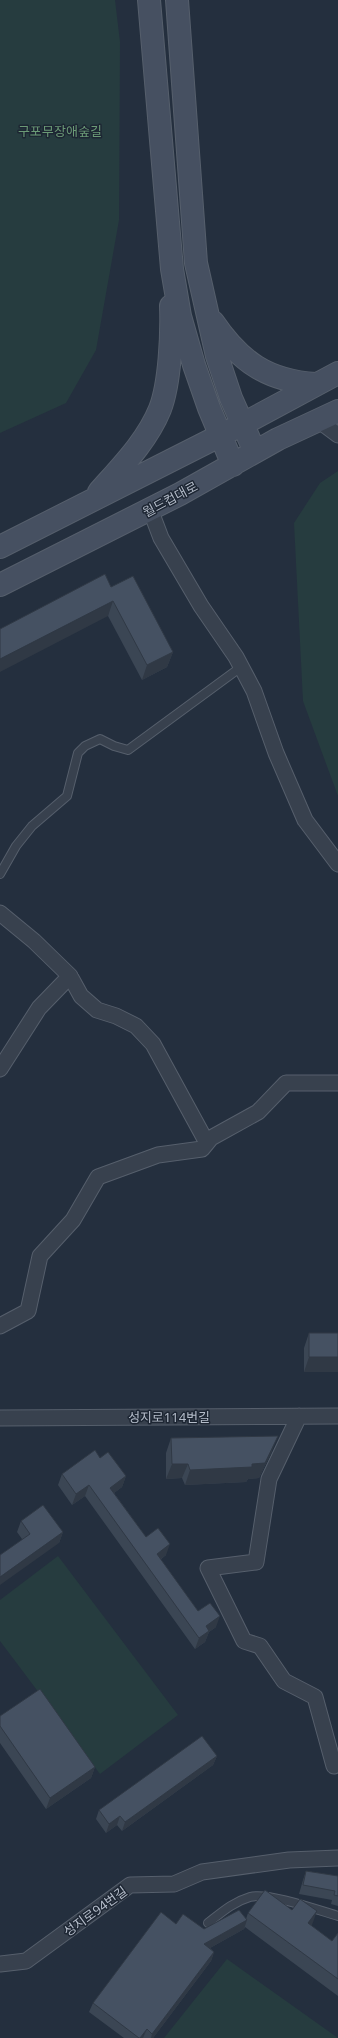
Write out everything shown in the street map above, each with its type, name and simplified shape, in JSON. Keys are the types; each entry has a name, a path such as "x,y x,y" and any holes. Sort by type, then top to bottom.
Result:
{"main road":[{"path":"149,0 172,269 180,316 194,365 220,435 233,465"},
{"path":"177,0 196,263 206,313 217,356 232,398 255,452"},
{"path":"91,501 135,450 148,431 160,408 169,354 172,269"},
{"path":"206,313 225,340 240,356 258,369 280,378 300,383 316,384"},
{"path":"0,547 243,424 338,373"},
{"name":"월드컵대로","path":"0,585 150,509 255,452 338,411"}],"street":[{"path":"318,420 338,435"},
{"path":"150,509 160,538 241,667 254,691 276,753 305,820 338,864"},
{"path":"0,913 34,941 70,976 81,996 96,1010 116,1016 136,1026 153,1044 207,1143"},
{"path":"0,1069 39,1008 70,976"},
{"path":"0,1326 28,1311 40,1256 73,1220 98,1177 158,1155 202,1150 211,1138 258,1112 286,1083 338,1083"},
{"path":"299,1416 268,1479 256,1562 208,1568 244,1641 260,1646 284,1681 315,1697 334,1766"},
{"name":"성지로114번길","path":"0,1418 338,1416"},
{"name":"성지로94번길","path":"0,1964 26,1960 130,1885 174,1884 202,1872 289,1860 338,1858"}],"lane":[{"path":"0,874 16,846 32,826 67,796 78,753 85,746 100,739 114,746 128,750 241,667"},
{"path":"208,1923 229,1906 252,1897 269,1897 338,1916"}],"green space":[{"name":"구포무장애숲길","path":"0,0 115,0 120,42 119,220 96,350 66,403 0,433"},
{"path":"338,471 338,796 303,701 294,523 320,483"},
{"path":"58,1556 178,1715 100,1774 0,1641 0,1600"},
{"path":"227,1959 338,2038 164,2038"}],"building":[{"path":"105,574 111,587 133,576 173,652 147,665 113,601 0,659 0,629"},
{"path":"309,1333 338,1333 338,1357 309,1357"},
{"path":"278,1436 265,1463 252,1464 252,1467 190,1470 188,1464 172,1464 171,1438"},
{"path":"95,1450 100,1458 108,1452 126,1476 110,1488 146,1537 158,1528 170,1544 157,1554 198,1611 210,1603 220,1616 206,1626 209,1631 199,1638 89,1485 76,1494 62,1474"},
{"path":"43,1505 63,1532 0,1577 0,1555 30,1534 21,1521"},
{"path":"40,1689 95,1767 50,1798 0,1726 0,1716"},
{"path":"202,1736 217,1756 125,1822 120,1816 109,1824 99,1810"},
{"path":"306,1871 338,1876 338,1896 334,1895 335,1891 303,1885"},
{"path":"265,1890 292,1910 300,1899 317,1911 308,1923 332,1941 338,1933 338,1979 248,1913"},
{"path":"239,1910 247,1920 204,1944 214,1952 152,2034 147,2029 139,2038 93,2003 161,1912 176,1924 183,1914 204,1929"}]}
